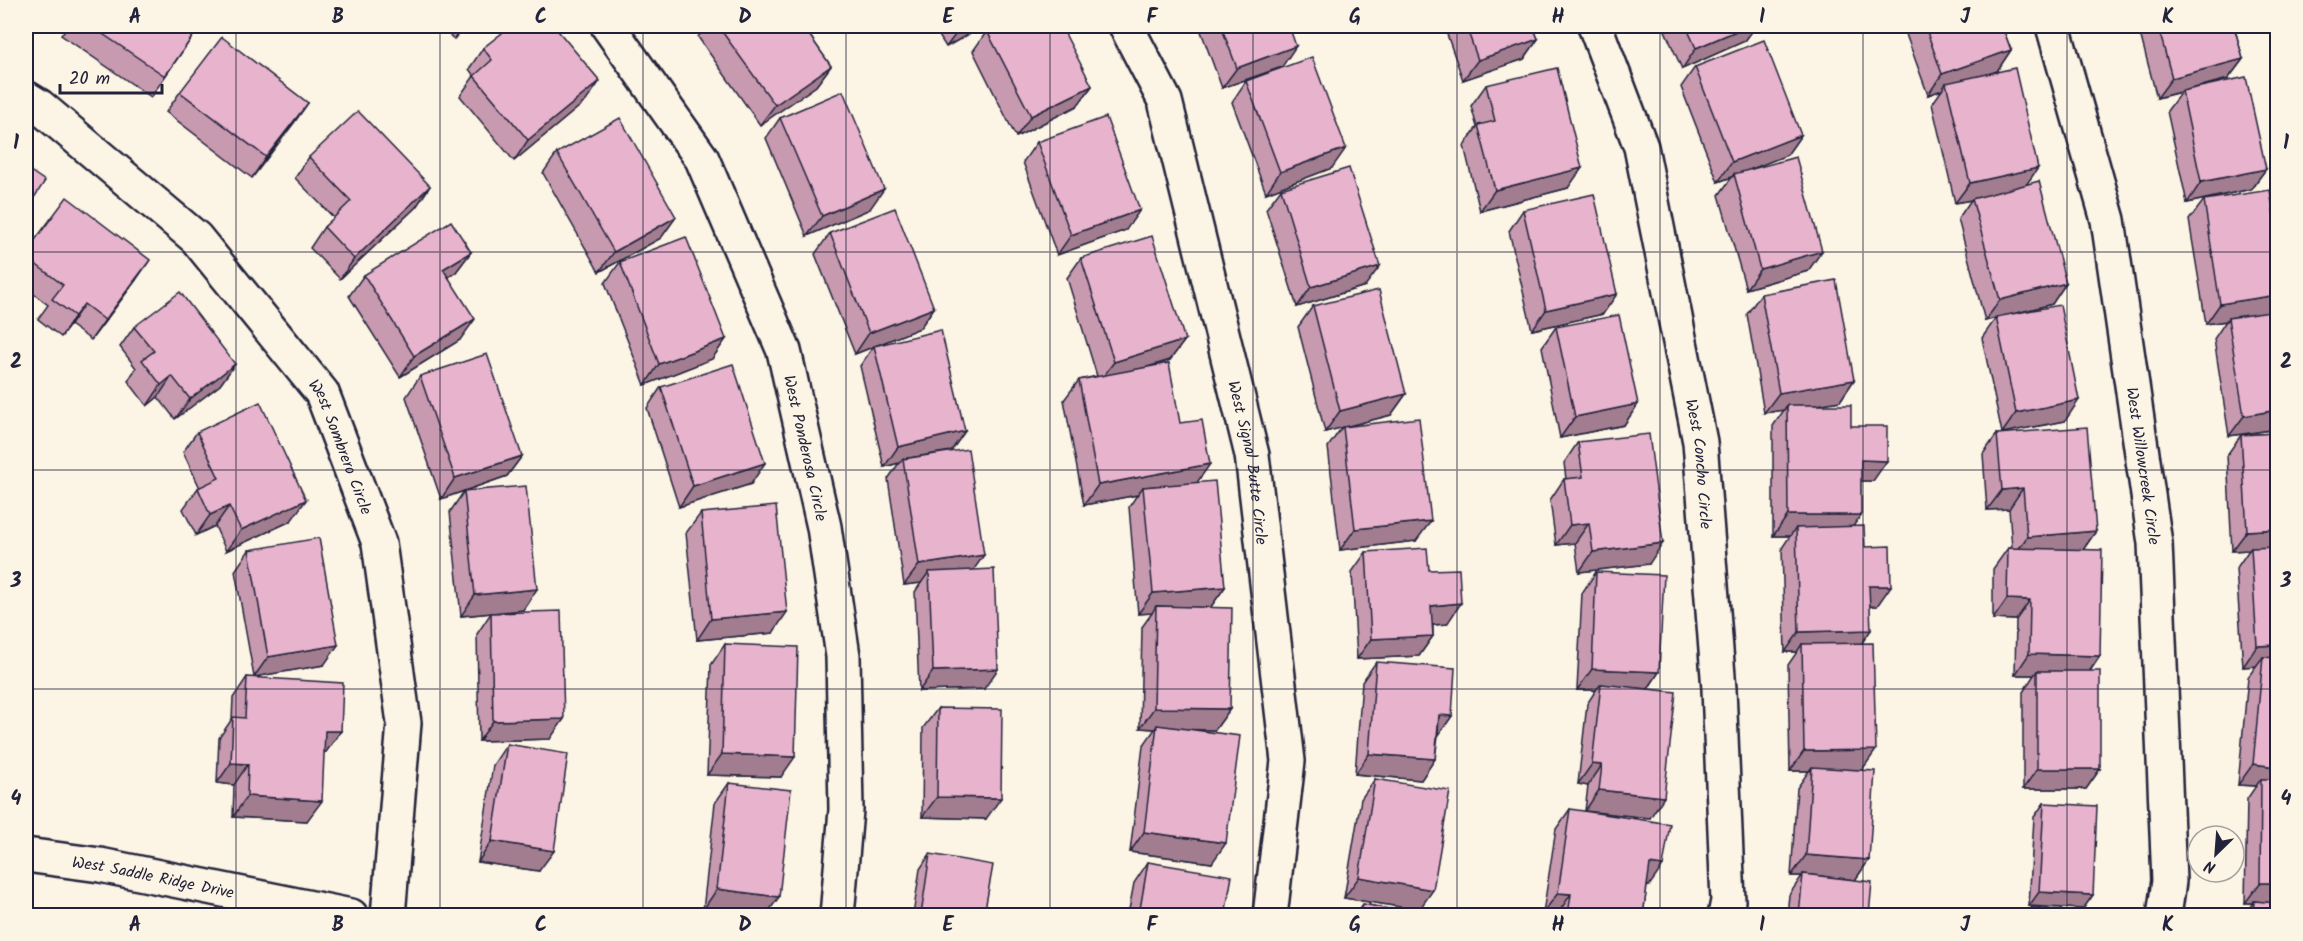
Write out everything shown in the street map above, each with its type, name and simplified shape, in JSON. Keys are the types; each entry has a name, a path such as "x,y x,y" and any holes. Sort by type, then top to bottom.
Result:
{"street":[{"name":"West Ponderosa Circle","path":"608,26 702,159 784,351 824,527 843,656 846,810 837,915"},
{"name":"West Signal Butte Circle","path":"1126,26 1165,101 1252,455 1288,761 1270,915"},
{"name":"West Concho Circle","path":"1595,26 1641,147 1700,442 1719,689 1728,901 1725,915"},
{"name":"West Willowcreek Circle","path":"2053,26 2108,220 2155,543 2169,881 2164,915"},
{"name":"West Sombrero Circle","path":"26,99 39,106 196,238 322,393 379,543 404,723 388,915"},
{"name":"West Saddle Ridge Drive","path":"26,855 100,865 351,915"}],"building":[{"path":"91,26 200,26 165,76"},
{"path":"511,26 554,26 600,81 528,140 474,76 492,60 483,48"},
{"path":"718,26 803,26 831,66 775,105"},
{"path":"998,26 1061,26 1092,86 1031,116 987,31"},
{"path":"1221,26 1289,26 1296,46 1237,68"},
{"path":"1466,26 1533,26 1538,39 1478,60"},
{"path":"1686,26 1748,26 1696,48"},
{"path":"1925,26 2002,26 2011,50 1942,74"},
{"path":"2158,26 2234,26 2243,59 2172,78"},
{"path":"222,37 308,103 266,157 180,92"},
{"path":"1764,40 1801,135 1732,162 1695,67"},
{"path":"1312,57 1346,148 1280,172 1246,81"},
{"path":"1557,68 1582,168 1495,190 1478,125 1495,121 1486,85"},
{"path":"2015,68 2038,168 1970,183 1946,83"},
{"path":"2246,77 2266,169 2201,182 2182,91"},
{"path":"843,91 884,189 822,216 780,118"},
{"path":"358,111 430,186 354,259 324,227 351,201 309,157"},
{"path":"1106,117 1140,210 1071,235 1037,142"},
{"path":"620,118 676,217 614,252 557,153"},
{"path":"1796,157 1822,251 1760,269 1734,174"},
{"path":"26,168 45,181 26,210"},
{"path":"1349,168 1380,266 1311,287 1281,189"},
{"path":"2039,181 2066,283 2000,300 1972,199"},
{"path":"2270,190 2277,237 2277,295 2220,304 2204,200"},
{"path":"1594,194 1617,294 1546,310 1523,210"},
{"path":"67,197 150,260 105,320 84,304 75,316 52,299 63,285 26,257 26,252"},
{"path":"895,208 934,308 869,333 830,233"},
{"path":"451,221 471,252 443,269 475,319 414,356 364,275"},
{"path":"1152,236 1185,340 1114,362 1081,258"},
{"path":"686,237 726,339 659,364 620,262"},
{"path":"1836,280 1854,380 1779,393 1761,294"},
{"path":"1379,290 1406,394 1340,411 1313,306"},
{"path":"180,292 235,364 190,399 172,376 161,385 142,360 154,351 134,327"},
{"path":"2060,305 2079,400 2016,413 1996,317"},
{"path":"2277,311 2277,410 2244,416 2228,318"},
{"path":"1619,315 1638,404 1575,417 1556,327"},
{"path":"941,330 965,431 898,447 874,346"},
{"path":"487,354 522,456 455,478 420,376"},
{"path":"1169,363 1180,423 1202,420 1210,464 1098,485 1079,380"},
{"path":"733,364 765,463 693,486 661,387"},
{"path":"260,402 306,500 241,530 229,506 210,515 198,488 219,478 197,432"},
{"path":"1787,405 1851,405 1851,426 1887,426 1887,461 1861,460 1861,515 1788,515"},
{"path":"1419,418 1431,521 1355,529 1343,427"},
{"path":"2087,427 2096,531 2027,537 2023,488 2002,490 1997,434"},
{"path":"2277,433 2277,529 2247,531 2241,435"},
{"path":"1649,434 1663,543 1593,552 1589,523 1570,525 1564,479 1583,477 1578,442"},
{"path":"968,449 984,555 919,565 903,459"},
{"path":"1215,481 1225,587 1153,593 1143,487"},
{"path":"526,486 537,589 475,595 464,491"},
{"path":"776,506 787,612 711,619 701,513"},
{"path":"1864,526 1865,547 1890,546 1891,586 1869,586 1871,630 1799,632 1796,528"},
{"path":"319,538 338,645 268,657 249,550"},
{"path":"2277,547 2277,645 2257,646 2251,548"},
{"path":"1427,548 1429,570 1459,569 1461,603 1431,606 1433,636 1371,639 1366,552"},
{"path":"2008,548 2102,550 2100,656 2029,654 2030,600 2007,599"},
{"path":"994,569 998,669 933,671 929,572"},
{"path":"1596,572 1664,575 1659,672 1592,669"},
{"path":"1156,606 1232,608 1230,709 1154,708"},
{"path":"561,611 564,719 493,721 491,613"},
{"path":"1873,643 1876,750 1804,751 1802,644"},
{"path":"725,644 798,647 795,757 722,754"},
{"path":"2263,657 2277,658 2277,767 2253,764"},
{"path":"1376,662 1455,668 1452,716 1439,715 1435,759 1369,754"},
{"path":"2037,671 2100,671 2100,769 2037,769"},
{"path":"247,677 343,683 341,731 325,731 322,801 247,796 248,764 231,763 233,717 245,718"},
{"path":"1601,684 1676,692 1664,797 1599,790 1602,765 1592,764"},
{"path":"938,708 1002,709 1001,798 937,797"},
{"path":"1157,725 1240,736 1226,843 1144,832"},
{"path":"507,744 568,754 554,851 492,841"},
{"path":"1812,767 1875,771 1869,860 1806,855"},
{"path":"1375,779 1450,791 1433,890 1359,877"},
{"path":"2261,779 2277,779 2277,883 2260,883"},
{"path":"729,783 791,790 779,897 717,889"},
{"path":"2044,803 2097,806 2093,895 2039,892"},
{"path":"1570,809 1670,824 1663,866 1650,864 1643,915 1568,915 1571,894 1558,893"},
{"path":"930,854 993,865 984,915 921,915"},
{"path":"1148,862 1232,876 1225,915 1139,915"},
{"path":"1803,874 1872,882 1869,915 1799,915"},
{"path":"2254,901 2277,903 2277,915 2253,915"},
{"path":"1363,904 1419,915 1360,915"},
{"path":"2032,907 2090,915 2031,915"}]}
